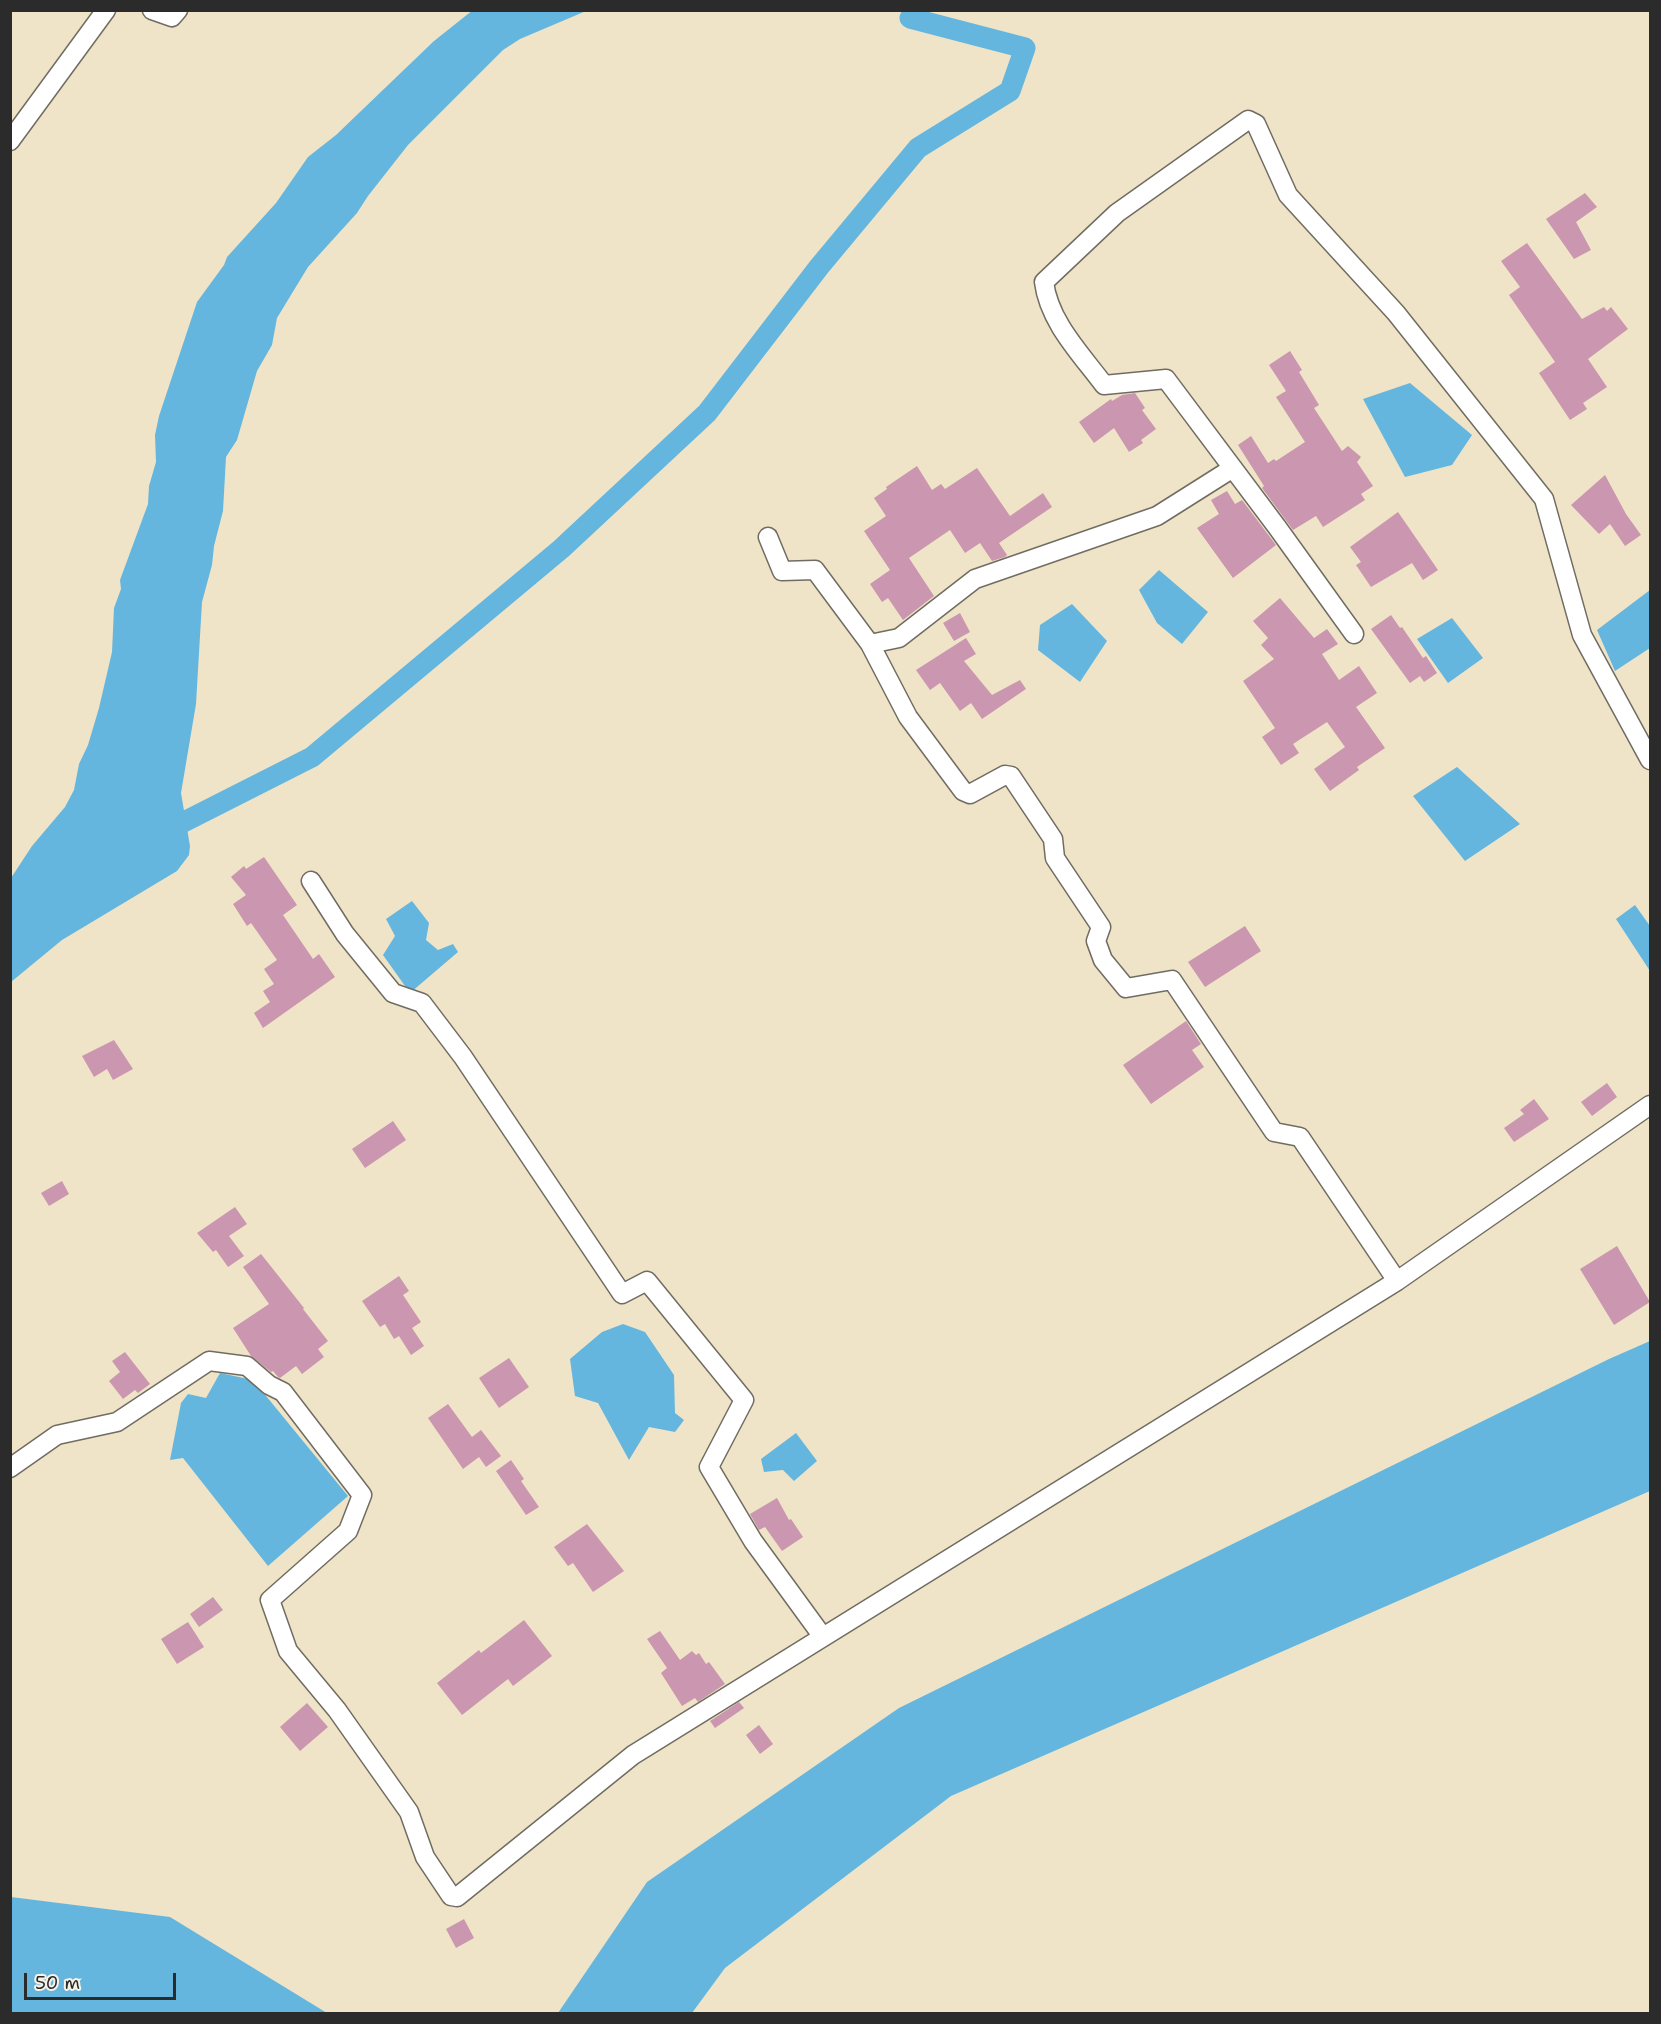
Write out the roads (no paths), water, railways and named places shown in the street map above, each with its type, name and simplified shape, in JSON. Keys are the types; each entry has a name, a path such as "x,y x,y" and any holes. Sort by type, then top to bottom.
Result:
{"street":[{"path":"10,141 106,10"},
{"path":"152,10 172,17 178,10"},
{"path":"1354,634 1166,379 1104,385 1056,321 1044,282 1116,213 1248,120 1256,124 1288,195 1396,314 1544,499 1582,635 1650,760"},
{"path":"870,644 899,639 975,579 1157,516 1233,468"},
{"path":"768,537 782,571 815,570 870,644 908,717 963,791 970,794 1005,774 1011,776 1053,839 1054,858 1101,927 1096,941 1103,960 1126,988 1172,980 1274,1132 1300,1137 1397,1281"},
{"path":"311,882 345,934 393,993 422,1003 463,1057 622,1294 647,1281 744,1400 709,1467 753,1541 823,1637"},
{"path":"10,1468 57,1435 117,1422 209,1361 247,1366 269,1386 283,1392 362,1495 348,1531 270,1600 288,1651 337,1710 409,1812 425,1857 451,1896 457,1897 633,1755 1397,1281 1650,1105"}],"water":[{"path":"473,10 586,11 520,39 503,50 408,145 357,213 308,267 277,318 272,345 257,371 237,440 226,457 223,511 202,602 196,704 181,793 190,846 189,855 177,871 62,940 11,982 11,878 32,846 65,807 74,790 79,764 88,745 99,708 112,652 114,608 121,589 120,580 148,504 149,486 156,462 155,435 159,416 197,302 224,265 227,257 276,203 308,157 336,135 434,41"},
{"path":"1410,383 1472,435 1452,465 1405,477 1363,399"},
{"path":"1159,570 1208,612 1182,644 1157,623 1139,590"},
{"path":"1650,590 1650,648 1615,671 1597,630"},
{"path":"1072,604 1107,641 1080,682 1038,650 1040,625"},
{"path":"1452,618 1483,658 1448,683 1417,639"},
{"path":"1457,767 1520,824 1465,861 1413,796"},
{"path":"412,901 429,923 426,940 438,950 453,944 458,952 410,993 383,955 395,936 386,919"},
{"path":"1635,905 1650,926 1650,971 1616,919"},
{"path":"623,1324 645,1332 674,1375 675,1413 684,1420 675,1432 649,1427 629,1460 598,1403 575,1396 570,1359 602,1332"},
{"path":"1650,1341 1650,1491 951,1796 725,1968 692,2013 558,2013 647,1882 899,1708 1609,1359"},
{"path":"220,1373 253,1380 348,1496 268,1566 183,1458 170,1460 181,1403 188,1394 206,1398"},
{"path":"796,1433 817,1461 794,1481 783,1470 764,1472 761,1459"},
{"path":"11,1897 170,1917 327,2013 11,2013"}],"waterway":[{"path":"160,834 312,757 561,549 707,413 819,267 918,148 1010,91 1025,48 910,18 920,10"}]}
